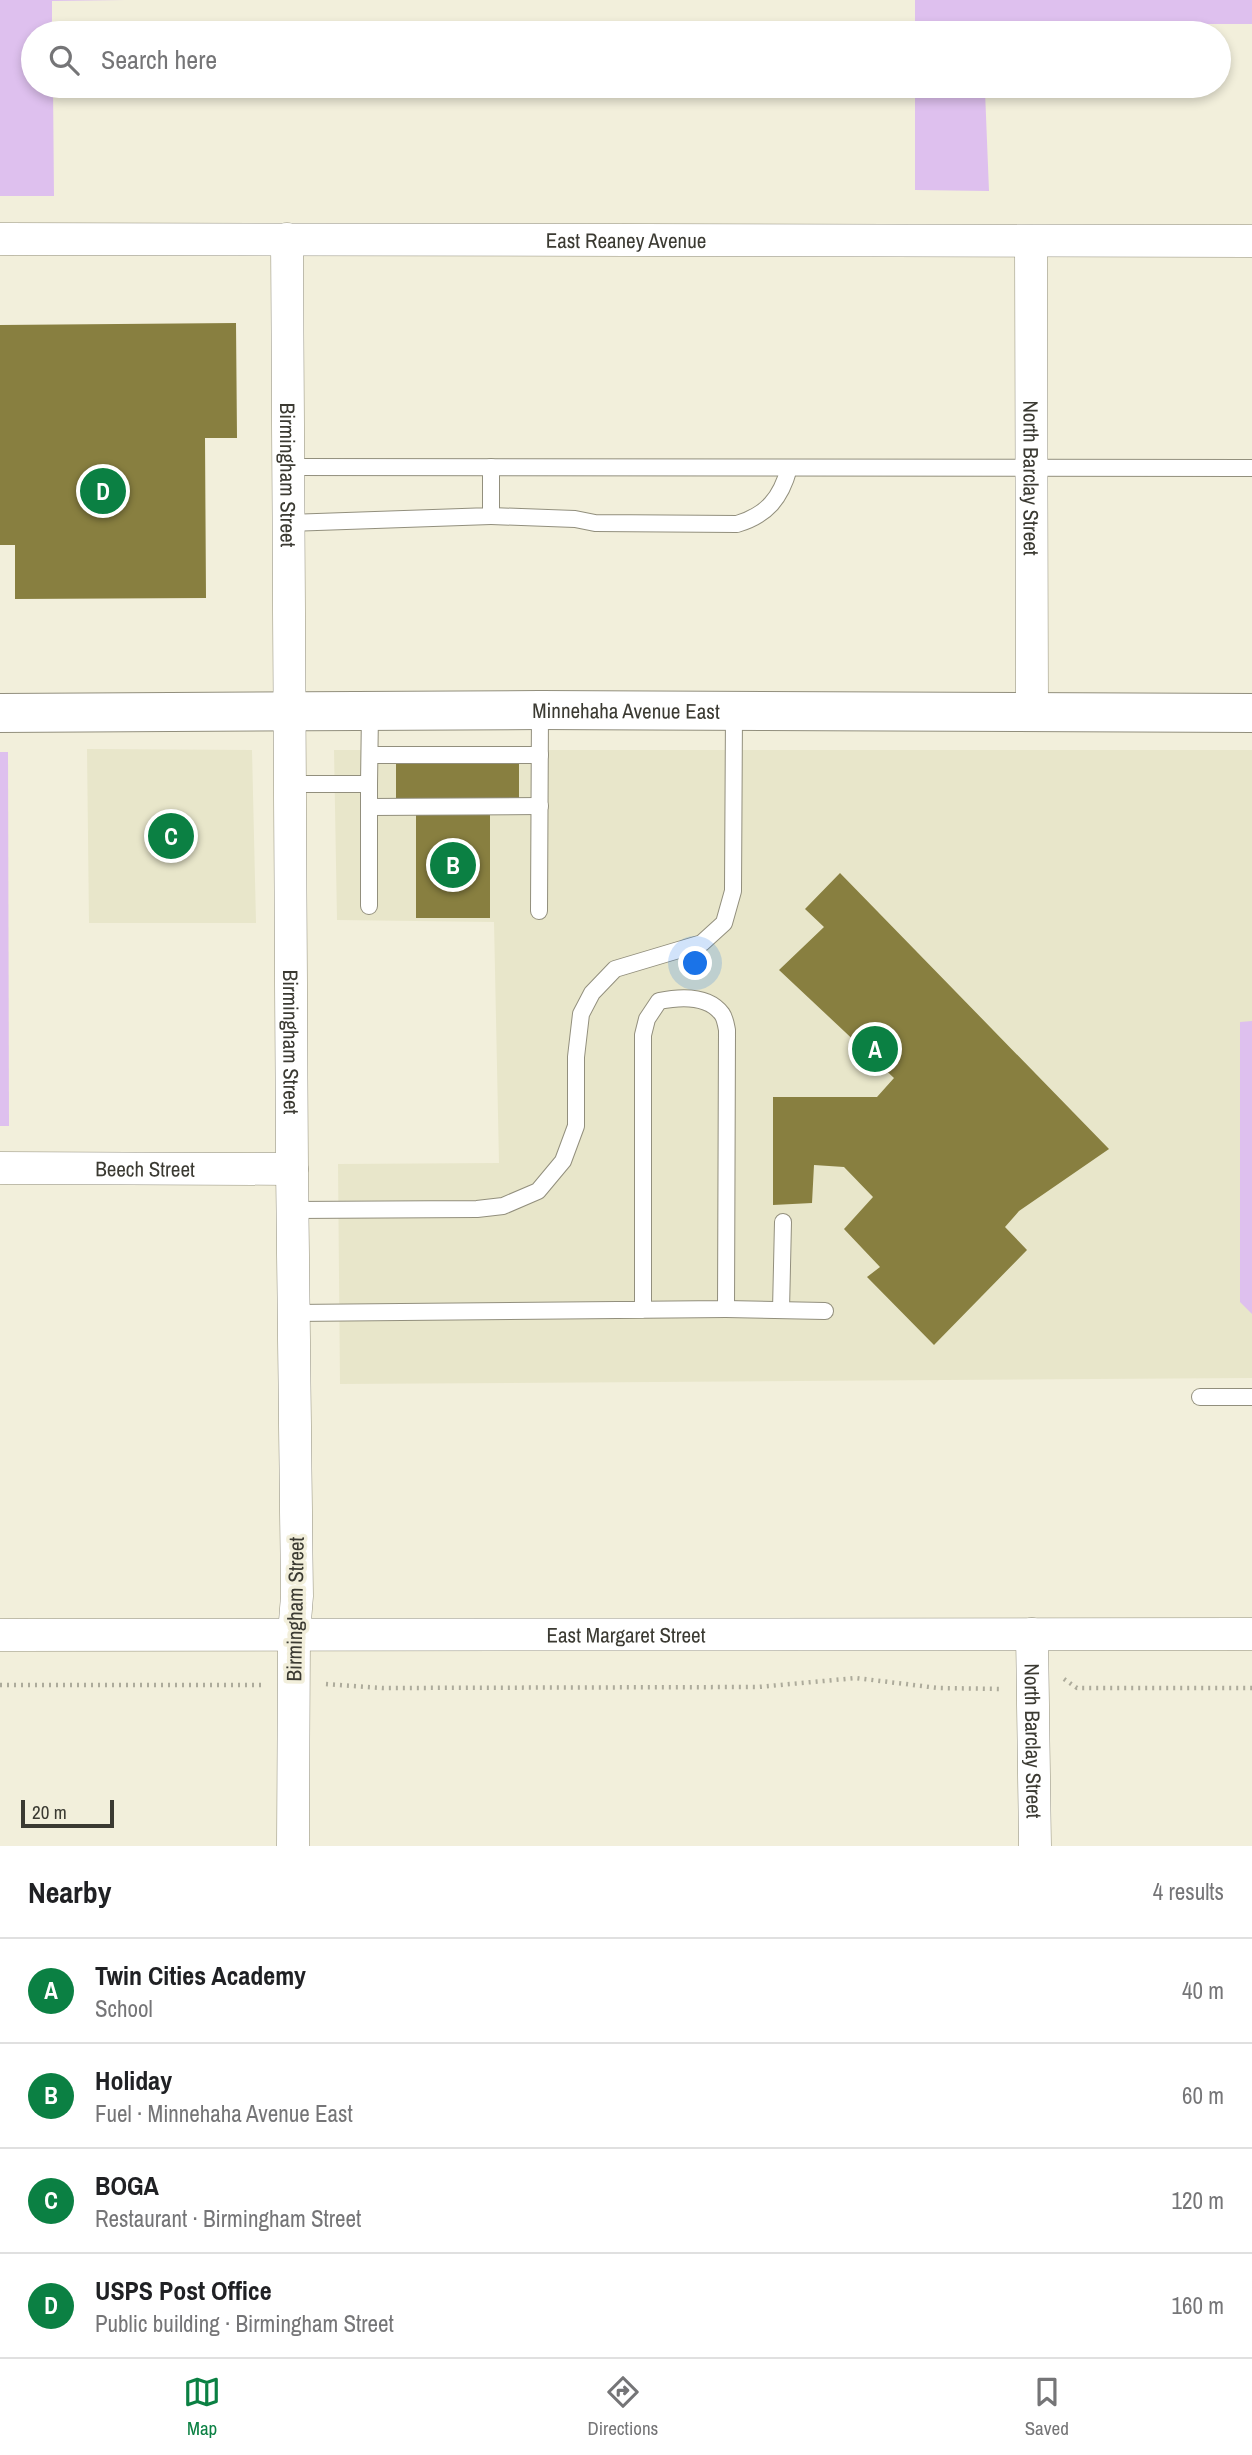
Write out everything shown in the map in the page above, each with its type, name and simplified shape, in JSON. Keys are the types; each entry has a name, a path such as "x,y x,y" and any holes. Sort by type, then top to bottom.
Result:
{"main road":[{"name":"Minnehaha Avenue East","path":"0,713 540,710 734,713 1252,713"}],"street":[{"name":"East Reaney Avenue","path":"0,239 1252,241"},
{"name":"Birmingham Street","path":"287,239 297,1596 293,1846"},
{"name":"North Barclay Street","path":"1031,242 1032,714"},
{"name":"Beech Street","path":"0,1168 292,1169"},
{"name":"North Barclay Street","path":"1032,1634 1035,1846"},
{"name":"East Margaret Street","path":"0,1635 1252,1634"}],"lane":[{"path":"288,467 1252,468"},
{"path":"491,467 491,516"},
{"path":"288,523 491,516 575,519 594,523 737,524 757,517 774,500 786,483 789,468"},
{"path":"539,911 540,710"},
{"path":"369,906 370,712"},
{"path":"293,1210 477,1209 503,1206 538,1191 563,1161 576,1126 576,1057 582,1014 592,993 615,969 702,943 724,923 733,891 734,713"},
{"path":"370,755 540,755"},
{"path":"289,784 369,784"},
{"path":"369,807 540,806"},
{"path":"643,1310 643,1035 647,1019 659,1001 682,997 706,1002 722,1014 727,1030 726,1310"},
{"path":"781,1310 783,1222"},
{"path":"293,1313 825,1311"},
{"path":"1200,1397 1252,1397"}],"path":[{"path":"326,1684 382,1688 758,1686 856,1678 937,1688 1014,1690"},
{"path":"1065,1679 1077,1688 1252,1688"},
{"path":"0,1685 277,1685"}],"shaded area":[{"path":"0,0 125,0 52,1 52,21 21,21 21,98 53,98 54,196 0,196"},
{"path":"915,0 1252,0 1252,24 1231,24 1231,21 915,21"},
{"path":"915,98 985,98 989,191 915,190"},
{"path":"87,749 252,750 256,923 89,923"},
{"path":"334,750 1252,750 1252,1378 340,1384 338,1164 499,1163 494,922 337,920"},
{"path":"0,752 8,752 9,1126 0,1126"},
{"path":"1252,1021 1252,1314 1240,1302 1240,1022"}],"building":[{"path":"236,323 237,438 205,438 206,598 15,599 15,545 0,545 0,325"},
{"path":"396,761 519,761 519,802 396,802"},
{"path":"416,813 490,813 490,918 416,918"},
{"path":"840,873 1109,1149 1019,1211 1005,1227 1027,1250 934,1345 867,1277 880,1267 844,1229 873,1197 844,1167 814,1165 812,1203 773,1205 773,1097 877,1097 894,1078 779,970 824,927 805,909"}],"place":[{"name":"USPS Post Office","path":"103,491"},
{"name":"BOGA","path":"171,836"},
{"name":"Holiday","path":"453,865"},
{"name":"Twin Cities Academy","path":"875,1049"}]}
